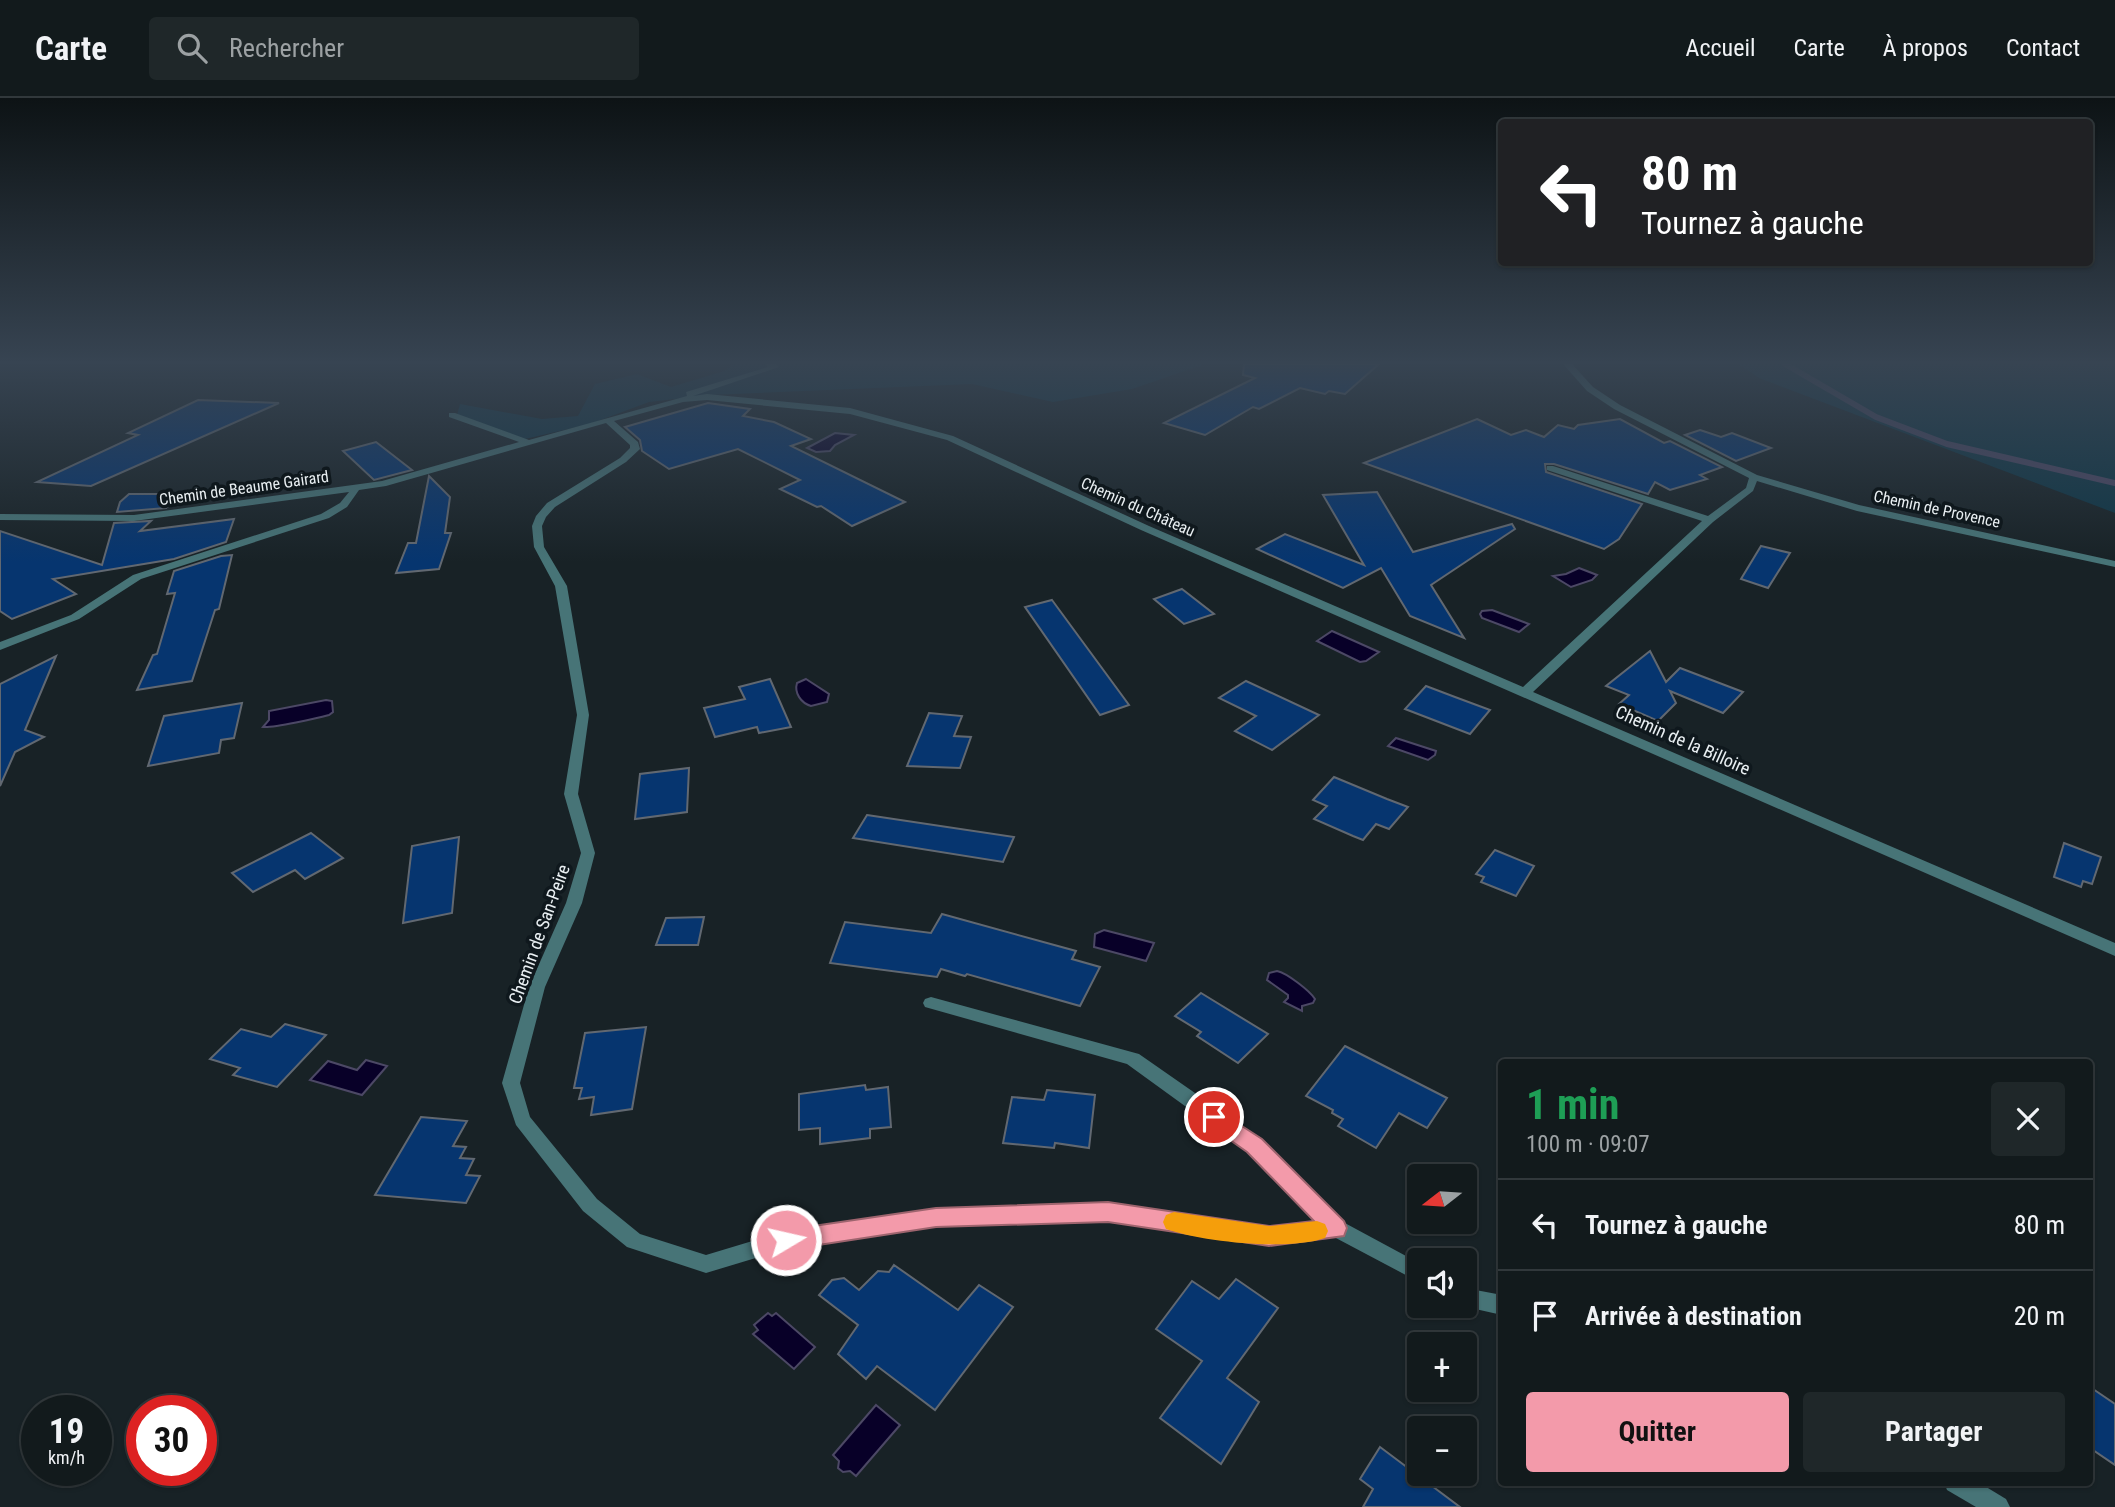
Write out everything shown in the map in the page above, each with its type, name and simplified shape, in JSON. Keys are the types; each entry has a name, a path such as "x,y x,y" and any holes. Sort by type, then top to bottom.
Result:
{"street":[{"path":"493,430 527,442"},
{"name":"Chemin du Château","path":"527,442 574,430"},
{"name":"Chemin de San-Peire","path":"618,430 635,444 631,454 551,505 541,516 537,526 539,547 561,586 583,715 571,793 588,853 574,903 537,987 511,1083 522,1120 590,1205 634,1241 706,1264 786,1240 936,1217 1108,1212 1269,1236 1336,1228"},
{"name":"Chemin du Château","path":"919,430 950,438 1144,528 1525,692"},
{"name":"Chemin de Provence","path":"1662,430 1754,477 1857,508 2115,564"},
{"name":"Chemin de Beaume Gairard","path":"0,517 134,518 355,488 402,479 527,442"},
{"path":"1550,468 1709,520"},
{"path":"1525,692 1709,520 1750,489 1754,477"},
{"path":"0,646 75,617 137,577 325,516 344,507 352,498 355,488"},
{"name":"Chemin de la Billoire","path":"1525,692 2115,950"},
{"path":"931,1003 1133,1059 1254,1145 1336,1228 1407,1266"},
{"path":"1477,1300 1498,1304"},
{"path":"1962,1486 1998,1507"}],"shaded area":[{"path":"499,430 565,430 525,439"},
{"path":"1895,430 2115,430 2115,513"},
{"path":"835,433 854,435 835,445 830,451 816,452 807,448"},
{"path":"1579,568 1597,575 1592,580 1571,587 1553,576 1566,574"},
{"path":"1492,610 1529,624 1519,632 1482,618 1482,611"},
{"path":"1332,631 1379,652 1360,662 1317,641"},
{"path":"806,679 829,694 827,702 811,706 801,700 797,694 797,683"},
{"path":"332,701 333,712 329,715 263,727 269,720 269,711"},
{"path":"1396,738 1436,751 1435,755 1428,760 1388,746"},
{"path":"1104,930 1154,943 1146,961 1094,947 1095,934"},
{"path":"1277,971 1308,992 1315,999 1313,1003 1302,1006 1302,1011 1284,1002 1288,995 1267,980 1269,973"},
{"path":"366,1060 387,1066 362,1095 310,1080 328,1061 357,1070"},
{"path":"768,1313 772,1316 776,1313 815,1347 794,1369 753,1334 758,1330 754,1325"},
{"path":"876,1405 900,1425 856,1476 850,1471 843,1472 838,1468 839,1461 833,1455"}],"building":[{"path":"135,430 218,430 91,486 37,482 138,435 128,433"},
{"path":"628,430 791,430 811,439 791,446 905,502 852,526 821,506 817,507 780,489 800,480 738,449 669,469 642,451 640,440"},
{"path":"1187,430 1214,430 1205,435"},
{"path":"1449,430 1500,430 1511,435 1526,430 1544,437 1552,430 1640,430 1664,443 1670,441 1722,467 1700,475 1707,479 1670,490 1655,482 1648,494 1554,464 1545,464 1546,472 1642,504 1619,539 1604,549 1364,463"},
{"path":"1700,430 1721,437 1732,433 1771,448 1736,461 1685,435"},
{"path":"376,442 412,470 374,480 343,451"},
{"path":"429,476 450,497 445,533 451,533 439,569 396,573 408,543 416,543"},
{"path":"1377,492 1413,552 1512,524 1515,529 1431,585 1464,638 1410,616 1381,568 1343,588 1257,549 1285,534 1364,565 1323,495"},
{"path":"129,494 182,494 166,508 117,512 120,502"},
{"path":"234,519 226,542 174,559 53,579 76,594 12,619 0,611 0,531 102,565 114,523 151,521 140,531"},
{"path":"1761,546 1790,553 1768,588 1741,579"},
{"path":"232,555 219,609 215,610 192,681 137,690 153,655 157,654 175,593 167,594 174,571"},
{"path":"1182,589 1214,614 1184,624 1154,599"},
{"path":"1052,600 1129,705 1100,715 1025,607"},
{"path":"1650,651 1666,682 1680,668 1743,692 1723,713 1670,691 1676,703 1658,721 1619,704 1629,695 1606,686"},
{"path":"56,656 25,730 44,737 15,752 0,786 0,684"},
{"path":"770,679 791,727 759,733 757,727 715,737 704,708 745,699 739,687"},
{"path":"1246,681 1319,715 1272,750 1235,731 1256,716 1219,698"},
{"path":"1426,686 1490,710 1470,734 1405,709"},
{"path":"242,703 234,738 221,740 219,753 148,766 164,716"},
{"path":"929,713 962,716 954,736 971,737 960,768 907,766"},
{"path":"689,768 687,812 635,819 640,774"},
{"path":"1334,777 1408,807 1389,829 1376,824 1363,840 1353,836 1314,819 1327,806 1313,800"},
{"path":"867,815 1014,837 1003,862 853,838"},
{"path":"311,833 343,858 305,879 295,870 253,892 232,873"},
{"path":"459,837 452,913 403,923 412,846"},
{"path":"2064,843 2101,857 2092,884 2083,881 2081,887 2054,877"},
{"path":"1495,850 1534,866 1516,896 1481,882 1484,877 1476,874"},
{"path":"942,914 1076,951 1072,959 1100,967 1080,1006 941,969 937,977 830,963 845,922 931,933"},
{"path":"704,917 698,945 656,945 666,918"},
{"path":"1201,993 1268,1034 1238,1063 1197,1036 1201,1032 1175,1016"},
{"path":"285,1024 326,1035 277,1087 233,1075 240,1068 210,1059 241,1029 271,1037"},
{"path":"646,1027 632,1109 591,1115 594,1097 579,1099 582,1088 574,1088 585,1033"},
{"path":"1345,1046 1447,1098 1427,1128 1399,1113 1376,1148 1338,1126 1343,1119 1332,1113 1333,1110 1306,1096"},
{"path":"865,1085 866,1090 888,1087 891,1127 870,1129 870,1138 820,1144 820,1128 799,1130 799,1094"},
{"path":"1047,1090 1095,1095 1089,1148 1055,1143 1054,1148 1003,1143 1012,1097 1044,1100"},
{"path":"421,1117 467,1121 453,1146 466,1147 460,1158 474,1159 466,1175 480,1176 466,1203 375,1195"},
{"path":"894,1265 958,1310 979,1285 1013,1307 935,1410 877,1366 866,1379 838,1354 858,1325 819,1295 832,1280 844,1278 859,1290 878,1271 889,1272"},
{"path":"1236,1279 1278,1308 1227,1378 1259,1402 1221,1464 1160,1418 1202,1361 1156,1329 1192,1281 1219,1299"},
{"path":"2093,1389 2115,1404 2115,1465 2093,1450"},
{"path":"1380,1447 1407,1467 1407,1486 1432,1486 1460,1507 1363,1507 1373,1489 1360,1479"}],"waterway":[{"path":"1910,430 1947,444 2115,483"}],"slow traffic":[{"path":"1174,1222 1269,1236 1317,1231"}],"route":[{"path":"786,1240 936,1217 1108,1212 1269,1236 1336,1228 1254,1145 1214,1117"}]}
